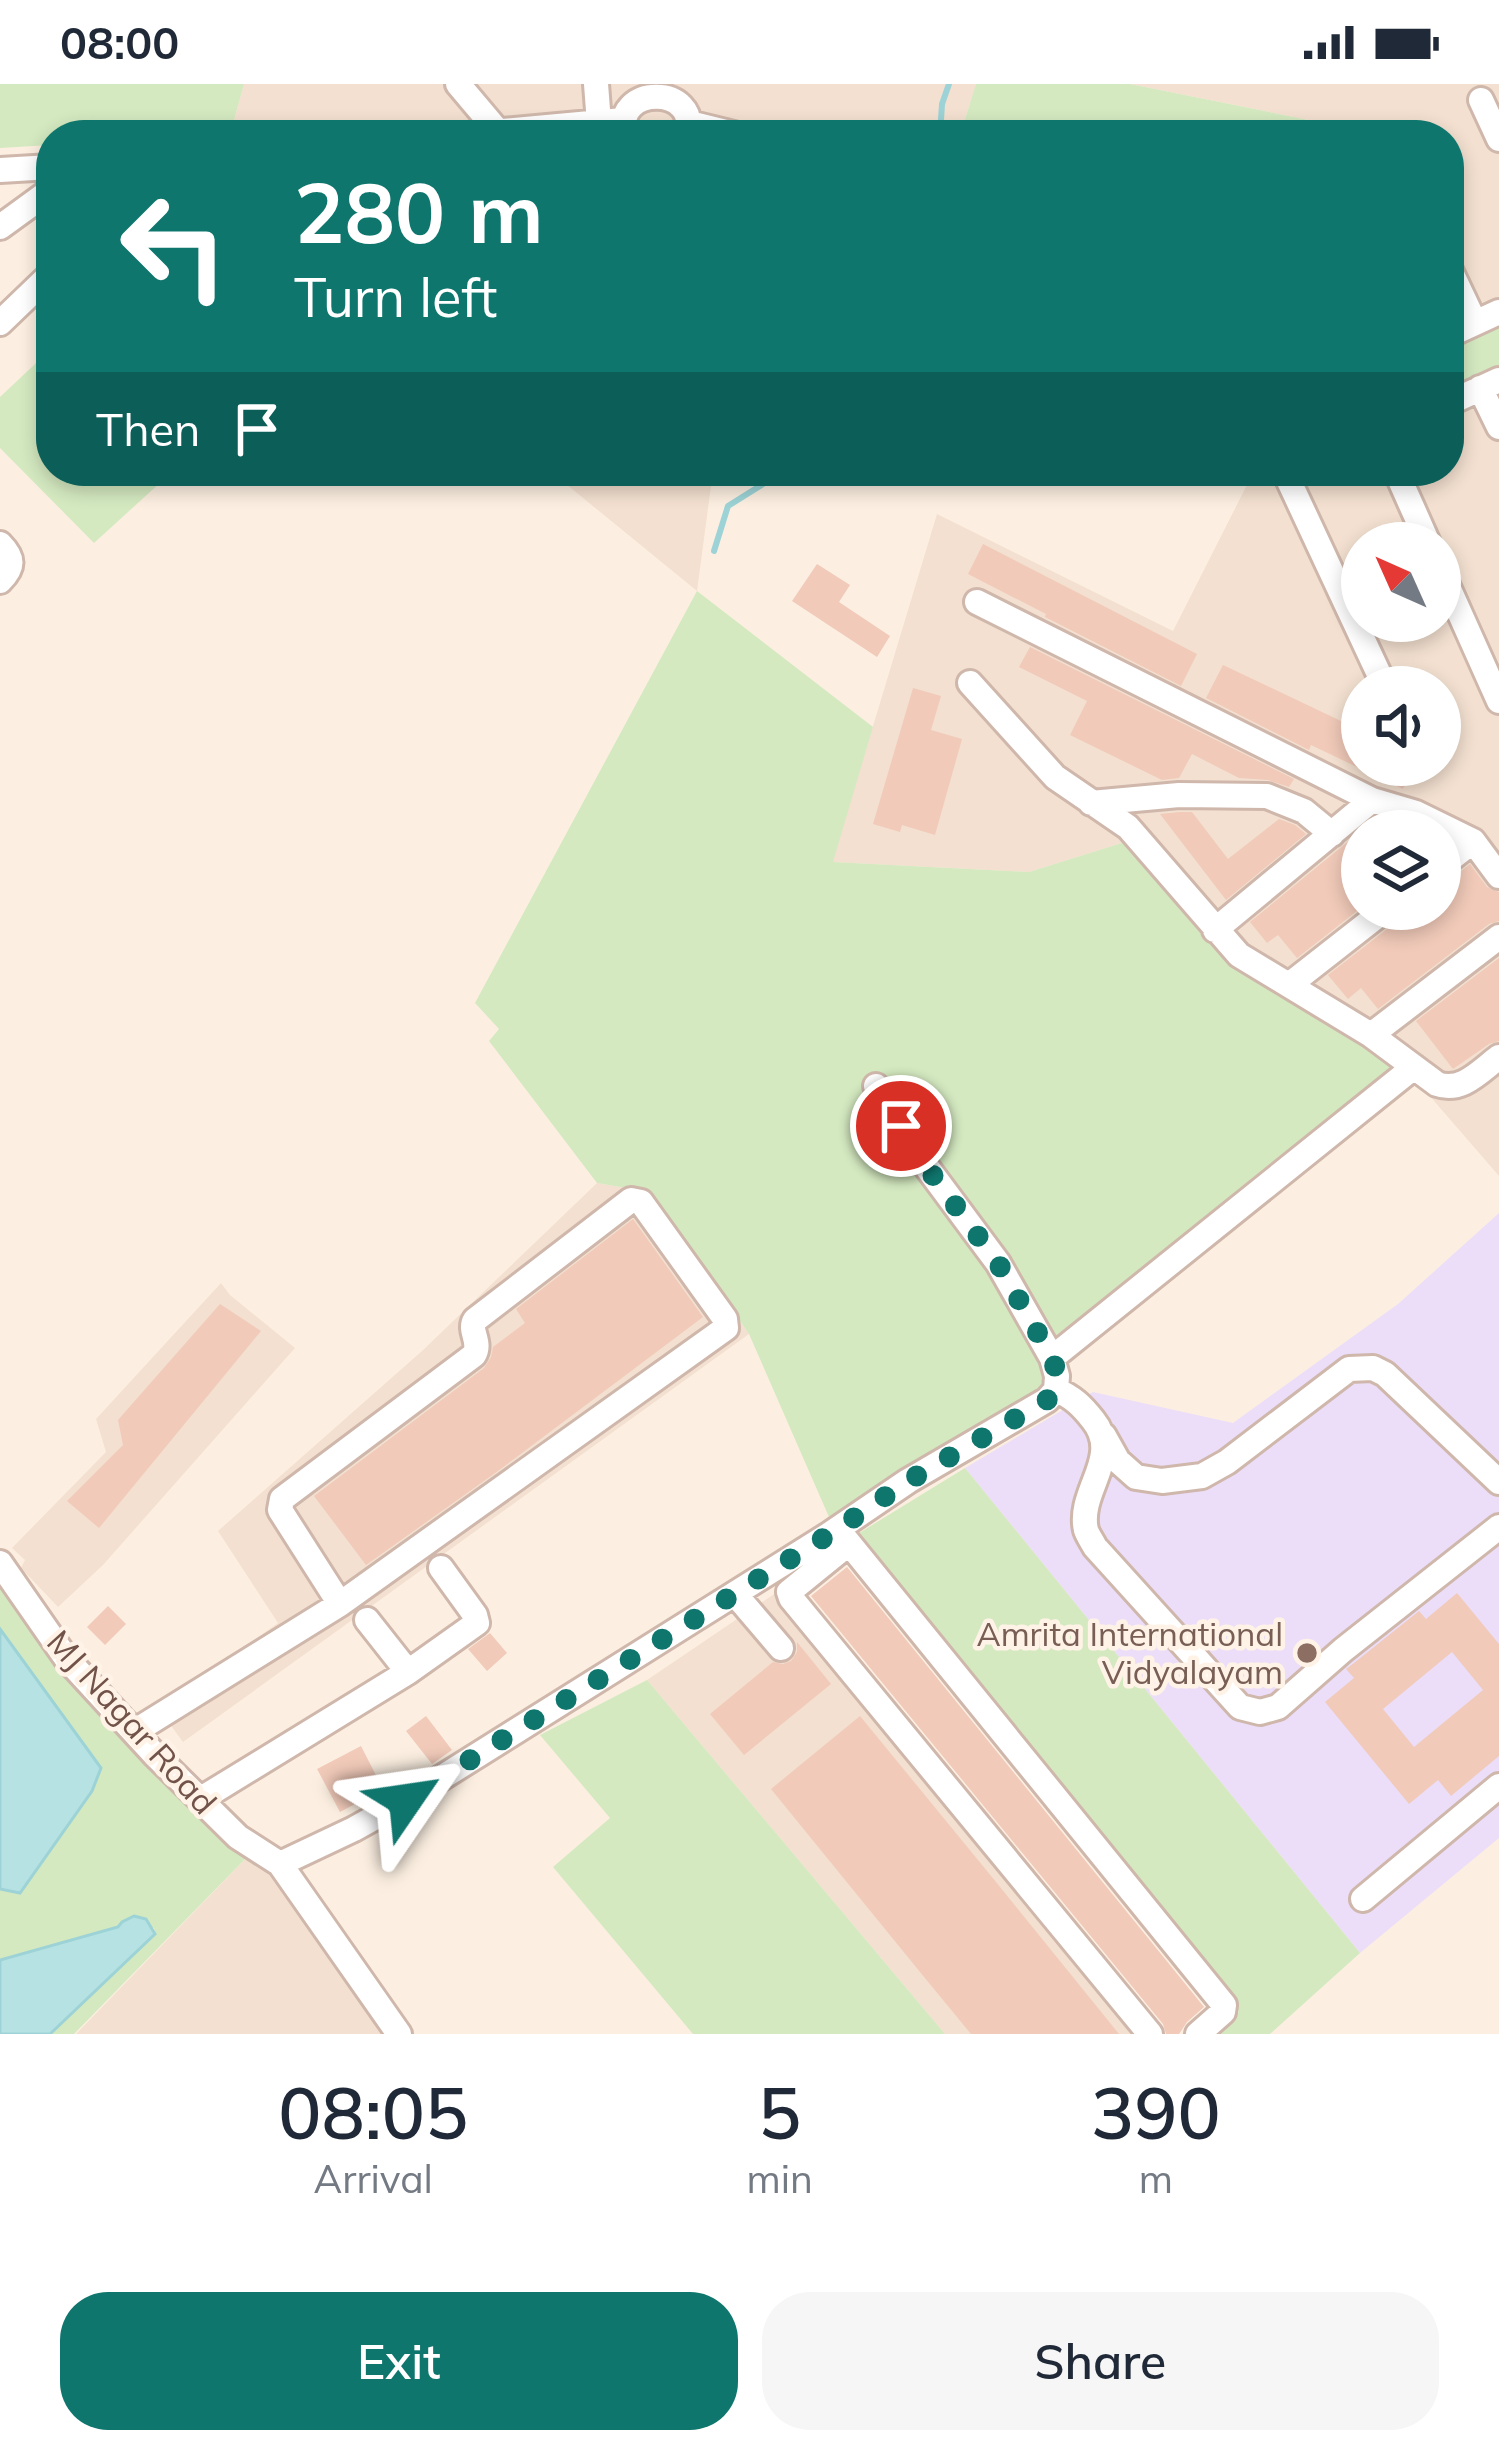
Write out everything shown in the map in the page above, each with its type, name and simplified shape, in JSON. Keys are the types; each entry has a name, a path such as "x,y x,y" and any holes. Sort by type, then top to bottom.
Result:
{"street":[{"path":"458,84 488,120"},
{"path":"596,84 612,120"},
{"path":"619,120 638,95 656,89 682,102 686,120"},
{"path":"1481,100 1499,139"},
{"path":"0,170 36,167"},
{"path":"0,227 36,201"},
{"path":"0,323 36,288"},
{"path":"1464,301 1474,323"},
{"path":"1464,328 1499,312"},
{"path":"1490,384 1499,427"},
{"path":"1291,486 1375,666"},
{"path":"1403,486 1419,522"},
{"path":"0,544 12,563 0,580"},
{"path":"977,602 1372,800 1416,813 1473,841 1499,877"},
{"path":"1461,616 1499,701"},
{"path":"970,683 1055,777 1129,826 1239,955 1448,1088 1460,1086 1499,1057"},
{"path":"1091,803 1180,795 1267,796 1304,811 1332,833"},
{"path":"1215,930 1372,800"},
{"path":"1461,850 1473,841"},
{"path":"1288,985 1359,930"},
{"path":"1371,1035 1499,938"},
{"path":"1052,1358 1414,1067"},
{"path":"876,1086 926,1166 998,1263 1052,1358 1058,1376 1056,1390 1047,1400 908,1481 839,1539 789,1592 1150,2034"},
{"path":"134,1732 340,1604 726,1328 641,1202 631,1200 475,1320 472,1327 478,1345 474,1355 282,1499 280,1510 340,1604"},
{"path":"1056,1390 1081,1405 1118,1461 1136,1477 1162,1481 1202,1476 1349,1369 1372,1368 1499,1482"},
{"path":"1099,1427 1105,1446 1085,1528 1095,1547 1240,1707 1260,1712 1278,1707 1499,1527"},
{"path":"399,2034 280,1864 406,1800 735,1594 839,1539"},
{"path":"839,1539 1225,2005 1198,2034"},
{"name":"MJ Nagar Road","path":"0,1563 66,1658 134,1732 238,1838 280,1864"},
{"path":"201,1799 408,1672 477,1623 476,1615 440,1568"},
{"path":"735,1594 781,1648"},
{"path":"367,1620 408,1672"},
{"path":"1363,1899 1499,1786"}],"shaded area":[{"path":"244,84 976,84 965,120 234,120"},
{"path":"1130,84 1499,84 1499,1176 1402,1064 1203,936 1125,842 1029,872 832,862 937,514 1173,631 1246,486 1464,486 1464,120 1309,120"},
{"path":"568,486 711,486 697,591"},
{"path":"597,1183 650,1192 749,1334 183,1742 158,1708 278,1623 218,1531 422,1351"},
{"name":"Amrita International Vidyalayam","path":"1499,1213 1499,1838 1360,1953 965,1468 1093,1392 1233,1423 1398,1304"},
{"path":"221,1283 295,1348 103,1565 58,1607 21,1568 25,1560 12,1548 106,1452 96,1419"},
{"path":"777,1592 1142,2034 945,2034 647,1680"},
{"path":"253,1851 384,2034 76,2034"}],"green space":[{"path":"0,84 244,84 234,120 36,120 36,146 0,148"},
{"path":"976,84 1130,84 1309,120 965,120"},
{"path":"1499,321 1499,370 1464,387 1464,338"},
{"path":"36,363 36,484 0,448 0,397"},
{"path":"38,486 157,486 94,543"},
{"path":"697,591 873,727 833,862 1029,872 1125,842 1203,936 1402,1064 1033,1350 1047,1388 829,1517 749,1334 650,1192 597,1183 489,1041 499,1029 475,1003"},
{"path":"965,1468 1360,1953 1270,2034 1214,2034 1239,2012 851,1538"},
{"path":"0,1588 141,1756 249,1855 74,2034 50,2034 155,1933 154,1928 123,1922 0,1960 0,1889 20,1893 92,1791 100,1768 0,1629"},
{"path":"647,1680 945,2034 693,2034 553,1867 610,1818 540,1735"}],"water":[{"path":"0,1629 101,1768 92,1791 20,1893 0,1889"},
{"path":"134,1916 146,1919 155,1934 50,2034 0,2034 0,1960 118,1927"}],"building":[{"path":"983,544 1197,654 1181,686 968,574"},
{"path":"817,564 850,585 839,602 890,636 877,657 792,601"},
{"path":"1030,647 1294,779 1289,787 1239,778 1192,754 1179,778 1162,780 1070,735 1087,701 1019,667"},
{"path":"1223,665 1341,721 1341,759 1311,745 1309,750 1206,698"},
{"path":"913,688 941,696 931,730 962,739 935,835 902,825 900,832 873,824"},
{"path":"1192,812 1228,859 1279,819 1306,834 1226,900 1160,814"},
{"path":"1341,847 1341,923 1297,958 1278,935 1267,943 1250,922"},
{"path":"1470,864 1487,887 1499,892 1499,921 1378,1009 1361,988 1348,999 1328,975 1386,930 1461,930 1461,871"},
{"path":"1499,958 1499,1041 1453,1069 1416,1021"},
{"path":"633,1219 703,1317 366,1565 314,1496 484,1368 493,1347 525,1323 516,1309"},
{"path":"220,1304 261,1331 99,1528 67,1501 123,1445 118,1420"},
{"path":"847,1567 1204,2007 1179,2034 1166,2034 1163,2024 811,1596"},
{"path":"1457,1593 1499,1644 1499,1756 1451,1796 1438,1780 1409,1804 1325,1702 1354,1678 1346,1669 1419,1611 1426,1619","holes":["1452,1652 1483,1690 1414,1747 1383,1709"]},
{"path":"108,1606 126,1624 105,1645 87,1627"},
{"path":"490,1633 507,1653 487,1671 468,1649"},
{"path":"797,1642 831,1684 744,1755 710,1714 773,1662 791,1661"},
{"path":"426,1716 452,1750 432,1764 406,1731"},
{"path":"860,1716 1119,2034 971,2034 920,1972 771,1789"},
{"path":"361,1746 383,1789 340,1812 317,1769"}],"waterway":[{"path":"941,120 949,84"},
{"path":"714,551 728,506 760,486"}],"place":[{"name":"Amrita International Vidyalayam","path":"1307,1653"}],"route":[{"path":"406,1800 908,1481 1047,1400 1056,1390 1058,1376 1052,1358 998,1263 901,1126"}]}
